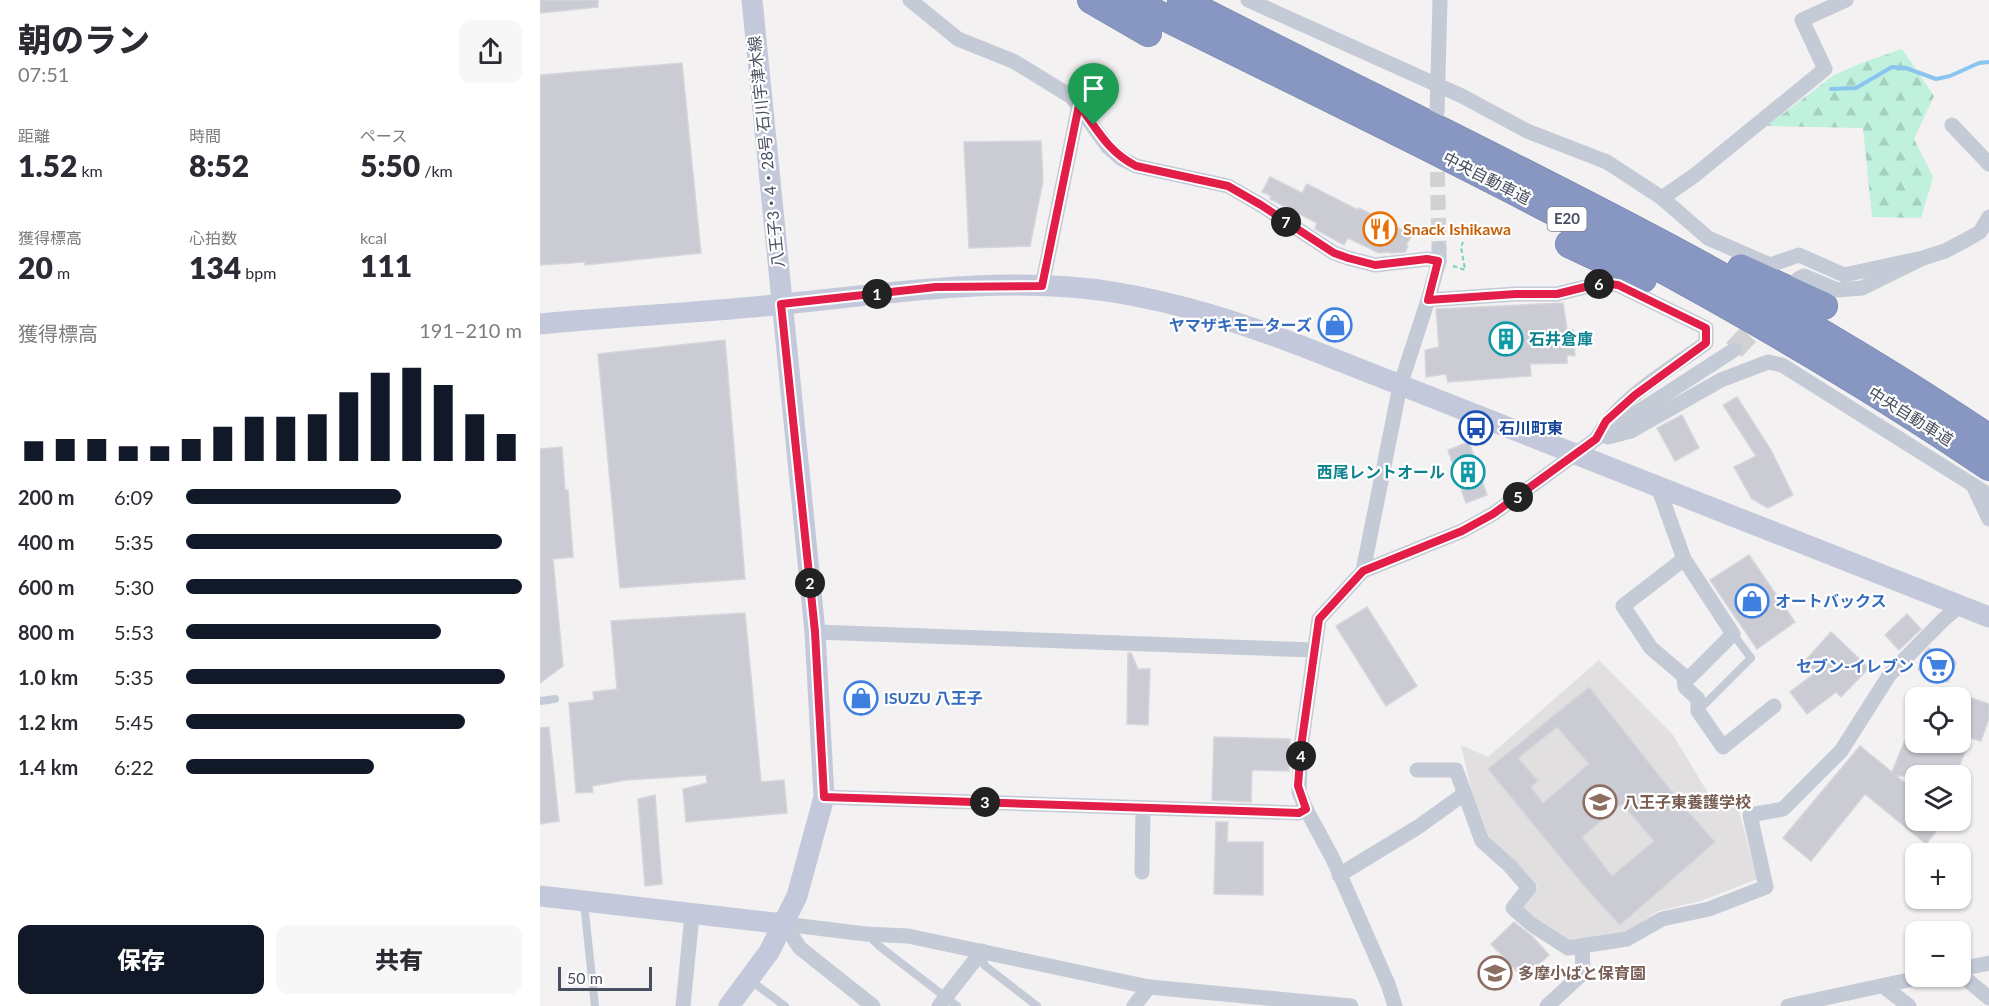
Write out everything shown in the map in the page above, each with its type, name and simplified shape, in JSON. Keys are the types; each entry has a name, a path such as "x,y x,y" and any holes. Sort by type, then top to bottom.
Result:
{"highway":[{"path":"1091,0 1148,33"},
{"name":"中央自動車道","path":"1130,0 1574,223 1709,295 1845,374 1981,476"},
{"name":"中央自動車道","path":"1181,0 1515,167 1669,247 1871,362 1989,438"},
{"path":"1515,167 1824,306"},
{"path":"1569,244 1725,321 1845,374"}],"street":[{"name":"八王子3・4・28号 石川宇津木線","path":"729,1006 769,952 797,896 824,797 815,632 752,0"},
{"path":"910,0 958,39 1013,61 1072,98 1108,147 1122,159 1136,166 1228,186 1334,253 1375,265 1427,259 1439,255"},
{"path":"1248,0 1462,96 1527,131 1607,162 1662,198 1708,238 1770,265 1799,255 1844,275 1923,258 1984,235 1989,217"},
{"path":"1437,113 1440,0"},
{"path":"1662,198 1695,175 1825,69 1802,20 1846,0"},
{"path":"1042,286 1079,105"},
{"path":"1952,125 1987,159"},
{"path":"1363,571 1400,386 1428,300 1439,255"},
{"path":"1798,279 1804,276 1838,290 1862,288 1923,258"},
{"path":"1428,300 1516,294 1557,294 1601,283 1618,285 1706,328 1706,343 1635,395 1606,421 1596,439"},
{"path":"540,324 781,304 936,287 1042,286 1112,292 1217,315 1577,454 1960,606 1987,610"},
{"path":"1395,1006 1388,984 1334,859 1306,809 1298,786 1301,747 1319,619 1363,571 1462,531 1516,499 1596,439 1734,350"},
{"path":"1596,439 1631,431 1721,380 1768,362 1782,365 1981,476 1989,495"},
{"path":"1981,476 1989,519"},
{"path":"1658,487 1683,559 1733,634 1690,677 1684,676 1651,648 1623,606 1683,559"},
{"path":"1417,770 1456,770 1482,841 1510,866 1529,888 1513,908 1530,924 1568,948 1627,939 1662,919 1709,909 1766,887 1750,814 1782,809 1831,762 1841,751 1890,674 1944,619 1960,606"},
{"path":"815,632 1314,650"},
{"path":"1684,676 1685,687 1698,699 1698,711 1723,747 1774,706"},
{"path":"1340,875 1418,827 1464,794"},
{"path":"824,797 1299,813 1306,809"},
{"path":"1142,872 1143,808"},
{"path":"540,896 866,934 908,936 1149,987 1351,1006"},
{"path":"683,1006 692,915"},
{"path":"784,924 800,948 873,1006"},
{"path":"1547,1006 1583,973 1582,946"},
{"path":"947,1003 982,951"},
{"path":"1971,967 1989,963"},
{"path":"1788,1006 1818,1003 1905,981"},
{"path":"1971,983 1989,998"},
{"path":"1883,986 1909,1006"},
{"path":"1134,1006 1149,987"}],"lane":[{"path":"1698,711 1751,658 1733,634"},
{"path":"540,700 555,699"},
{"path":"584,901 595,1006"},
{"path":"866,934 947,1003"},
{"path":"982,951 984,965 1037,1006"},
{"path":"750,980 785,1006"}],"path":[{"path":"1439,255 1466,270 1461,247 1463,242"}],"shaded area":[{"name":"八王子東養護学校","path":"1599,660 1673,735 1711,798 1738,807 1757,879 1701,901 1658,911 1625,933 1569,943 1520,906 1538,887 1490,839 1472,793 1461,745 1488,757"}],"green space":[{"path":"1902,49 1934,96 1914,139 1933,177 1921,218 1872,217 1863,128 1767,126 1834,75"}],"building":[{"path":"540,0 598,0 598,7 540,13"},
{"path":"682,63 701,253 585,265 585,262 540,265 540,75"},
{"path":"1041,141 1043,181 1030,246 969,248 964,142"},
{"path":"1270,177 1302,193 1307,184 1412,235 1405,252 1379,253 1348,238 1344,245 1315,229 1317,223 1270,199 1271,196 1262,192"},
{"name":"石井倉庫","path":"1563,303 1567,329 1573,330 1575,356 1567,355 1567,363 1530,364 1531,376 1448,382 1446,374 1426,377 1425,350 1439,347 1436,309"},
{"path":"725,340 745,579 620,588 598,354"},
{"path":"1737,397 1771,450 1793,495 1768,508 1752,499 1734,467 1756,456 1723,405"},
{"path":"1682,415 1699,448 1675,461 1657,428"},
{"name":"西尾レントオール","path":"1469,442 1487,495 1466,503 1448,450"},
{"path":"562,447 573,557 553,559 563,666 540,683 540,449"},
{"name":"オートバックス","path":"1749,555 1795,622 1757,649 1710,580"},
{"path":"1367,607 1417,686 1386,706 1336,626"},
{"path":"745,613 761,782 784,780 787,813 686,822 683,789 707,783 706,775 626,780 592,786 593,792 576,793 569,703 594,700 593,692 617,689 611,621"},
{"path":"1907,614 1921,629 1899,650 1885,635"},
{"path":"1831,632 1869,668 1841,697 1836,692 1807,714 1790,692 1815,673 1804,662"},
{"name":"セブン-イレブン","path":"1929,648 1953,658 1956,663 1948,682 1918,670"},
{"path":"1128,653 1131,653 1138,669 1150,669 1148,725 1127,724"},
{"path":"1589,687 1684,807 1715,842 1620,925 1584,886 1488,769","holes":["1557,727 1589,764 1543,803 1531,787 1538,781 1518,758","1622,804 1654,841 1612,876 1582,837"]},
{"path":"1971,698 1989,704 1989,718 1981,741 1971,738"},
{"path":"549,727 559,821 540,824 540,728"},
{"path":"1214,737 1290,739 1289,771 1252,770 1251,802 1212,800"},
{"path":"1905,740 1905,753 1965,753 1960,765 1905,765 1905,776 1896,776 1905,783 1905,827 1865,794 1811,861 1783,838 1860,746 1892,772"},
{"path":"655,795 662,884 645,886 638,799"},
{"path":"1216,822 1228,822 1227,842 1263,842 1263,895 1214,894"},
{"path":"1910,831 1936,831 1925,843"},
{"path":"1514,922 1532,936 1549,955 1524,979 1491,944"}],"waterway":[{"path":"1831,89 1856,88 1892,67 1906,68 1936,79 1950,76 1979,63 1989,62"}],"tunnel":[{"path":"1437,149 1439,249"},
{"path":"1734,350 1768,313"}],"place":[{"name":"Snack Ishikawa","path":"1380,229"},
{"name":"ヤマザキモーターズ","path":"1335,325"},
{"name":"石井倉庫","path":"1506,339"},
{"name":"石川町東","path":"1476,428"},
{"name":"西尾レントオール","path":"1468,472"},
{"name":"オートバックス","path":"1752,601"},
{"name":"セブン-イレブン","path":"1937,666"},
{"name":"ISUZU 八王子","path":"861,698"},
{"name":"八王子東養護学校","path":"1600,802"},
{"name":"多摩小ばと保育園","path":"1495,973"}],"route":[{"path":"1079,105 1094,125 1108,147 1122,159 1136,166 1228,186 1334,253 1375,265 1427,259 1438,261 1428,300 1516,294 1557,294 1601,283 1618,285 1706,328 1706,343 1635,395 1606,421 1596,439 1523,494 1462,531 1363,571 1319,619 1301,747 1298,786 1306,809 1299,813 824,797 815,632 781,304 936,287 1042,286 1079,105"}]}
